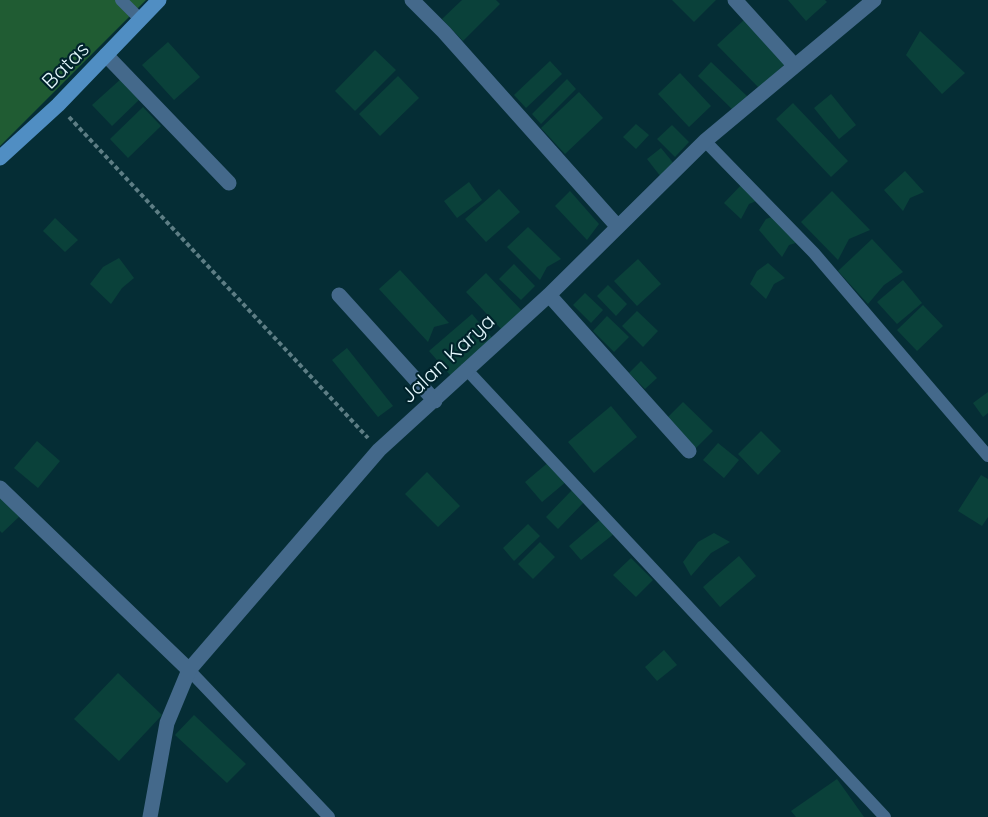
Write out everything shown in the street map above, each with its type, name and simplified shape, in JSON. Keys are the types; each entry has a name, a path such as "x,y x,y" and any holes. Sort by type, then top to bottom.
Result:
{"street":[{"name":"Batas","path":"0,158 58,105 159,0"},
{"path":"412,0 444,32 618,227"},
{"path":"735,0 794,65"},
{"name":"Jalan Karya","path":"150,817 167,723 189,670 379,450 549,295 705,141 874,0"},
{"path":"106,55 229,183"},
{"path":"339,295 435,401"},
{"path":"549,295 689,452"},
{"path":"0,488 189,670"}],"lane":[{"path":"121,0 140,20"},
{"path":"705,141 814,253 988,456"},
{"path":"466,369 885,817"},
{"path":"189,670 329,817"}],"path":[{"path":"58,105 379,450"}],"green space":[{"path":"0,0 146,0 0,146"}],"building":[{"path":"462,0 496,0 500,4 463,41 442,19"},
{"path":"672,0 716,0 694,22"},
{"path":"788,0 825,0 827,2 806,21"},
{"path":"744,20 786,63 759,88 717,45"},
{"path":"920,31 965,73 942,94 906,55"},
{"path":"168,42 200,77 174,100 142,65"},
{"path":"375,50 396,70 355,111 335,91"},
{"path":"550,61 562,74 526,108 514,95"},
{"path":"711,62 748,97 734,111 698,76"},
{"path":"680,73 711,106 689,127 658,94"},
{"path":"398,76 419,98 380,136 359,114"},
{"path":"122,78 141,98 112,126 92,105"},
{"path":"567,79 576,89 541,124 532,114"},
{"path":"579,92 603,118 565,154 541,128"},
{"path":"831,94 856,125 839,139 814,108"},
{"path":"793,103 848,161 831,177 776,119"},
{"path":"143,107 161,126 128,158 110,139"},
{"path":"636,124 649,135 636,149 623,137"},
{"path":"672,125 689,142 675,157 657,139"},
{"path":"661,148 675,165 661,177 647,159"},
{"path":"905,171 924,192 910,198 903,211 884,190"},
{"path":"469,182 482,200 457,218 444,201"},
{"path":"744,182 761,199 749,204 741,219 724,203"},
{"path":"499,189 520,212 486,242 465,219"},
{"path":"570,191 599,224 587,240 555,206"},
{"path":"832,191 870,230 849,239 838,260 801,222"},
{"path":"777,215 799,242 789,245 782,257 759,230 766,219"},
{"path":"55,218 78,240 65,252 43,231"},
{"path":"528,227 561,259 547,267 540,280 507,247"},
{"path":"872,239 903,272 884,285 868,304 838,271"},
{"path":"119,258 134,278 122,288 111,304 90,284 103,267"},
{"path":"638,259 661,284 637,306 614,281"},
{"path":"768,263 785,278 774,284 766,299 750,284 757,271"},
{"path":"514,264 535,286 521,300 499,279"},
{"path":"400,270 449,323 434,327 428,342 379,289"},
{"path":"486,273 523,312 503,331 466,292"},
{"path":"903,280 922,303 897,324 877,302"},
{"path":"608,285 627,304 616,316 597,296"},
{"path":"585,293 603,310 591,323 573,305"},
{"path":"923,305 943,326 917,351 897,330"},
{"path":"637,311 658,331 643,347 622,326"},
{"path":"472,314 493,339 451,376 429,351"},
{"path":"607,316 629,337 614,352 593,331"},
{"path":"347,348 393,406 378,417 332,360"},
{"path":"641,361 657,378 645,389 629,373"},
{"path":"988,392 988,413 983,417 973,403"},
{"path":"683,402 713,431 696,448 667,418"},
{"path":"611,406 637,437 594,473 568,442"},
{"path":"761,431 781,451 758,475 738,454"},
{"path":"37,441 60,461 38,488 14,468"},
{"path":"718,443 739,460 724,478 703,460"},
{"path":"550,461 567,481 542,502 525,482"},
{"path":"427,472 460,506 438,527 405,494"},
{"path":"981,475 988,479 988,517 982,526 958,511"},
{"path":"573,489 585,501 558,529 546,517"},
{"path":"0,492 22,514 2,533 0,531"},
{"path":"602,518 615,533 581,560 569,546"},
{"path":"528,524 540,536 514,561 503,548"},
{"path":"714,533 730,542 711,553 691,576 683,562 698,542"},
{"path":"540,542 555,557 533,579 518,564"},
{"path":"739,556 756,576 720,607 703,587"},
{"path":"631,558 653,580 636,597 613,575"},
{"path":"664,650 677,665 657,681 645,667"},
{"path":"118,673 162,715 119,761 74,719"},
{"path":"194,715 246,764 227,783 175,735"},
{"path":"837,779 864,817 796,817 791,811"}]}
